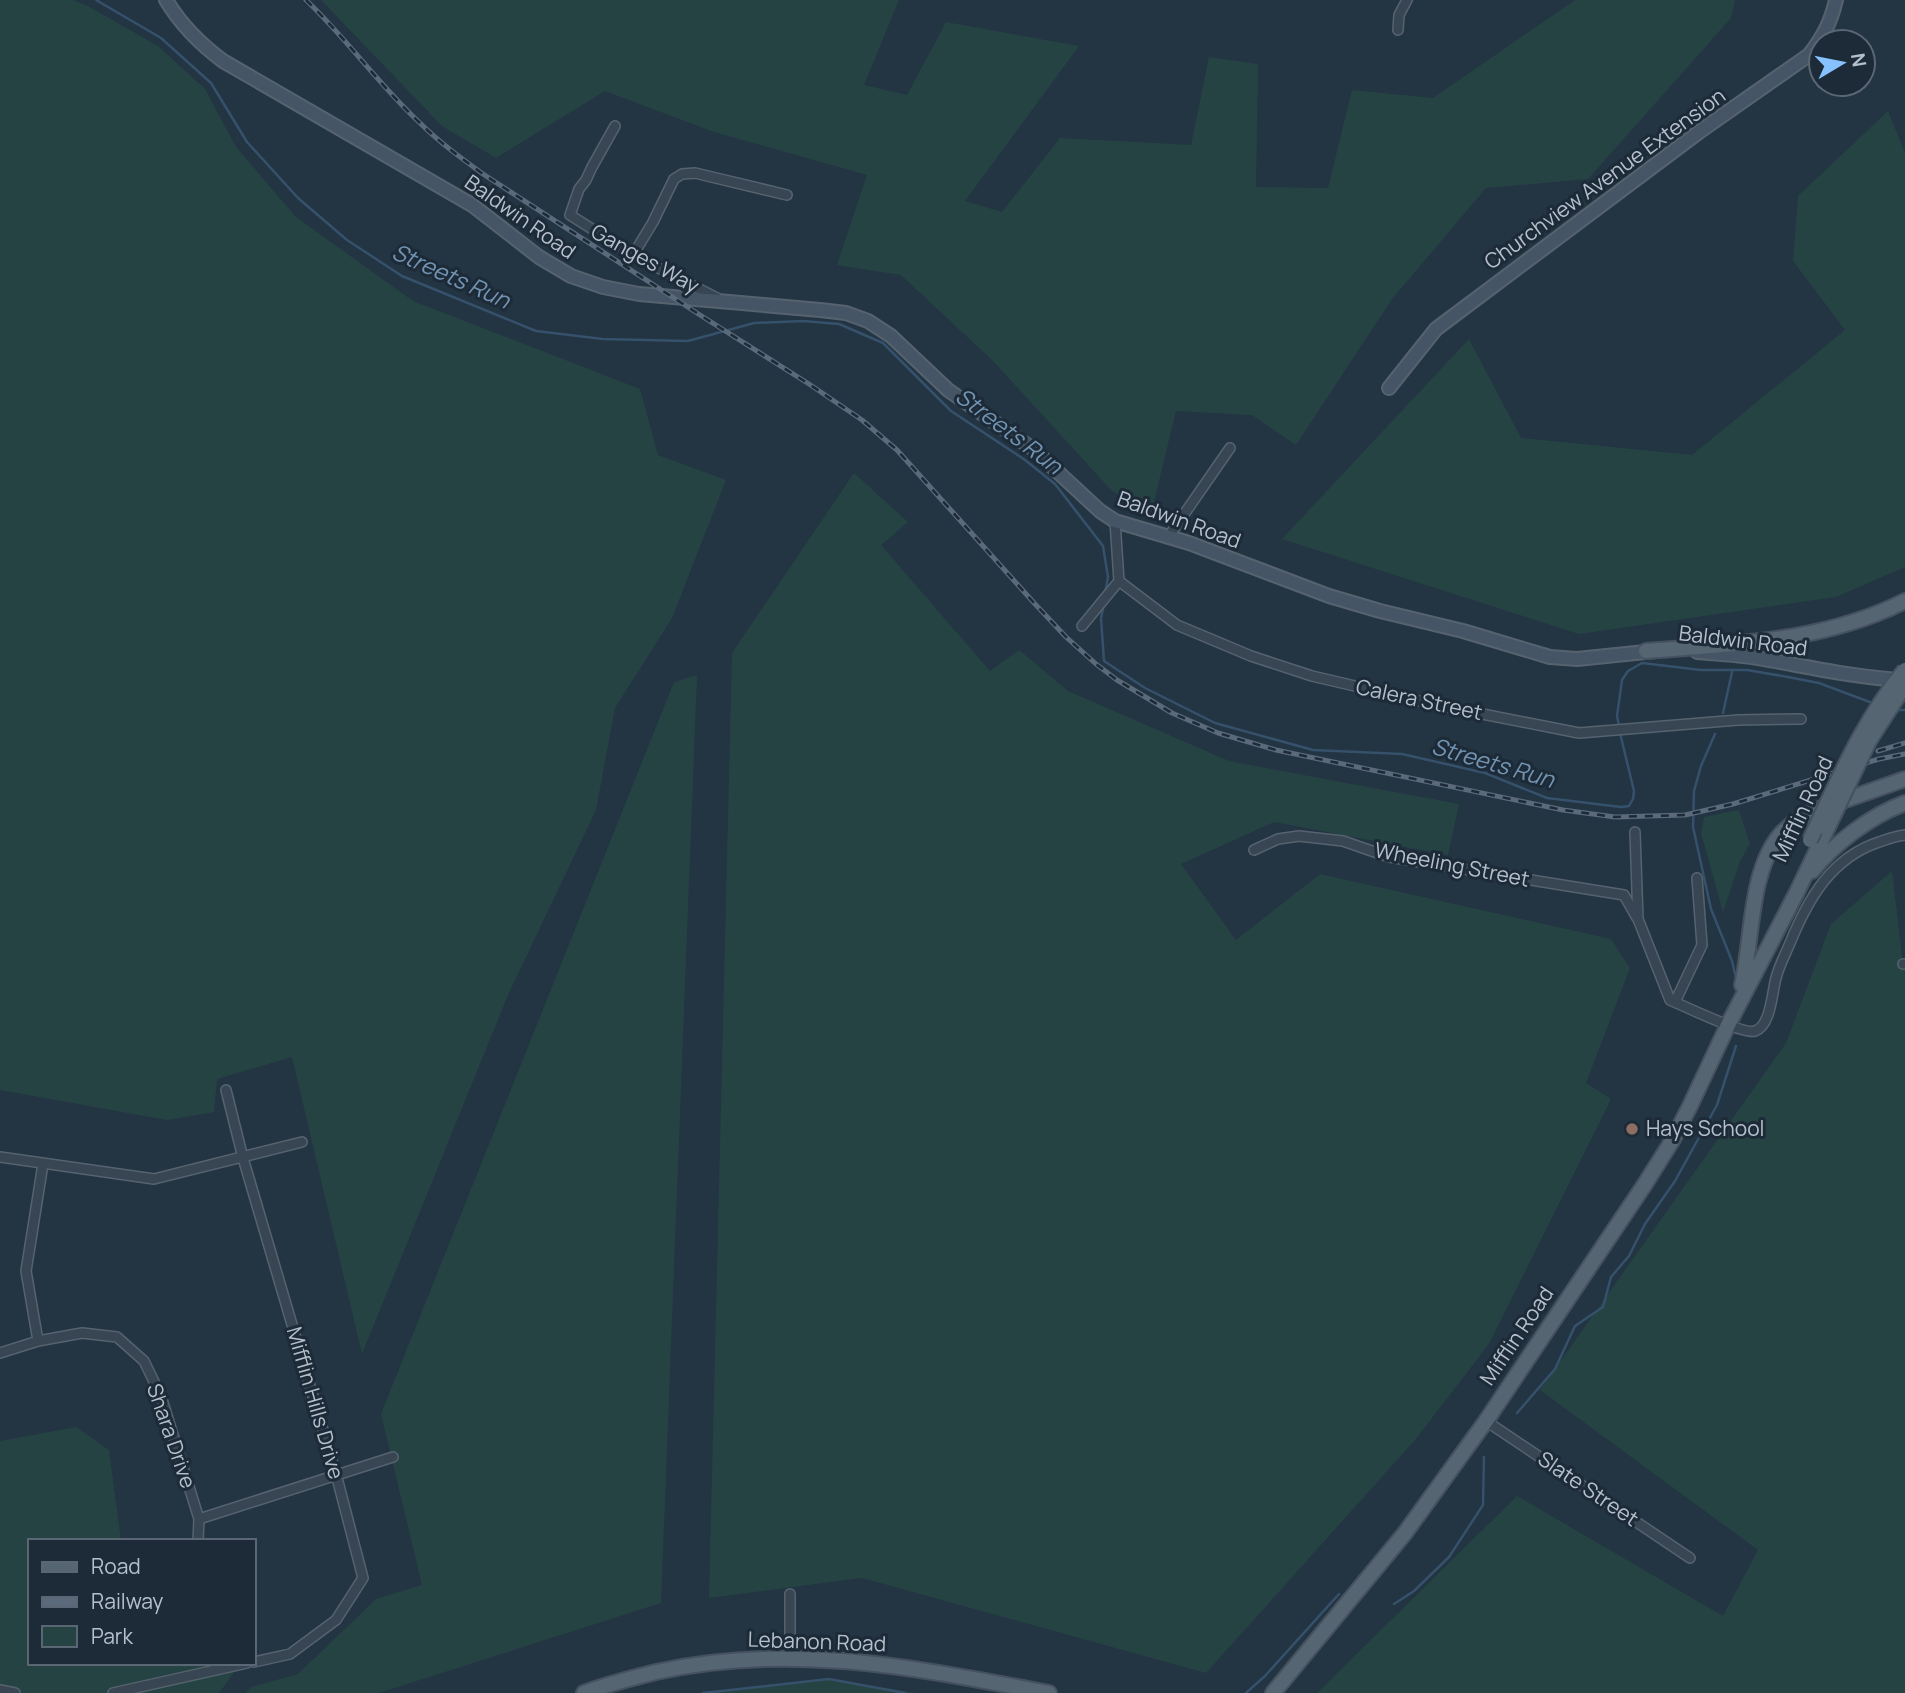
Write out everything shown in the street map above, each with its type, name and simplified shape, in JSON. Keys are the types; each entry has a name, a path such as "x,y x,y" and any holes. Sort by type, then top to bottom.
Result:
{"main road":[{"name":"Baldwin Road","path":"166,0 186,29 223,61 472,205 539,257 571,276 603,287 639,294 846,313 867,321 891,336 948,390 1033,449 1115,521 1169,536 1329,596 1550,657 1577,659 1682,650 1905,682"},
{"name":"Churchview Avenue Extension","path":"1389,388 1436,329 1688,140 1809,55 1831,21 1836,0"},
{"path":"1646,651 1739,644 1822,632 1856,622 1905,601"},
{"name":"Mifflin Road","path":"1754,974 1810,840 1866,724 1905,670"},
{"name":"Mifflin Road","path":"1273,1693 1405,1533 1486,1421 1645,1184 1690,1106 1869,741 1905,682"},
{"path":"1735,1010 1747,961 1761,872 1769,851 1781,834 1796,820 1811,812 1905,779"},
{"path":"1797,892 1813,869 1835,847 1859,828 1891,808 1905,803"},
{"name":"Lebanon Road","path":"584,1693 639,1676 689,1665 757,1658 876,1663 1049,1693"}],"street":[{"path":"1398,30 1399,15 1407,0"},
{"name":"Ganges Way","path":"615,126 579,189 569,215 633,255 722,301"},
{"path":"633,255 674,179 682,174 695,173 787,195"},
{"path":"1169,536 1230,448"},
{"path":"1082,626 1119,581 1115,521"},
{"name":"Calera Street","path":"1119,581 1177,625 1251,656 1312,676 1432,704 1579,733 1738,720 1801,719"},
{"path":"1634,832 1638,919 1670,1000 1751,1032 1758,1030 1765,1023 1776,977 1810,899 1825,878 1859,850 1905,835"},
{"name":"Wheeling Street","path":"1254,850 1278,839 1299,836 1343,841 1389,857 1624,895 1638,919"},
{"path":"1675,1002 1702,945 1697,878"},
{"name":"Mifflin Hills Drive","path":"226,1090 243,1158 336,1474 363,1578 336,1620 290,1654 256,1662"},
{"path":"0,1157 154,1179 302,1142"},
{"path":"38,1341 26,1271 43,1164"},
{"name":"Shara Drive","path":"0,1353 38,1341 82,1333 117,1337 144,1361 161,1396 200,1519 198,1539"},
{"name":"Slate Street","path":"1486,1421 1690,1558"},
{"path":"200,1519 393,1457"},
{"path":"790,1594 790,1658"},
{"path":"113,1693 238,1665"},
{"path":"0,1690 15,1693"}],"green space":[{"path":"0,0 73,0 158,46 205,89 236,147 296,217 413,301 640,389 658,455 726,480 672,618 615,708 596,810 508,995 362,1354 292,1057 217,1079 214,1112 167,1120 0,1090"},
{"path":"321,0 899,0 864,85 907,95 946,22 1079,46 965,201 1002,212 1060,138 1191,145 1209,57 1258,64 1256,187 1328,188 1352,90 1433,98 1575,0 1735,0 1731,18 1588,179 1486,188 1392,299 1296,445 1252,415 1176,411 1151,514 1111,490 994,362 901,275 837,265 867,175 714,132 605,91 496,158 442,126"},
{"path":"1888,111 1905,153 1905,567 1836,597 1579,634 1282,539 1469,339 1521,438 1692,455 1845,330 1793,261 1798,196"},
{"path":"854,473 908,522 881,545 990,671 1019,650 1068,691 1229,761 1459,804 1448,855 1274,822 1181,864 1236,940 1320,874 1611,939 1630,968 1586,1083 1611,1099 1489,1344 1415,1440 1206,1673 862,1578 709,1598 732,653"},
{"path":"697,675 661,1603 379,1693 246,1693 251,1687 298,1674 376,1599 422,1585 381,1414 674,682"},
{"path":"1739,810 1750,844 1740,861 1723,912 1701,833 1704,817"},
{"path":"1892,871 1905,964 1905,1693 1317,1693 1517,1496 1723,1616 1758,1550 1540,1390 1786,1043 1831,924"},
{"path":"76,1427 109,1450 121,1539 28,1539 28,1665 240,1665 219,1693 0,1693 0,1441"},
{"path":"829,1679 917,1693 703,1693"}],"waterway":[{"name":"Streets Run","path":"96,0 161,38 211,83 247,142 298,198 347,240 402,276 536,331 603,339 688,341 754,323 803,321 839,324 883,343 951,411 1025,460 1055,484 1103,546 1108,577 1105,594"},
{"name":"Streets Run","path":"1104,604 1101,618 1104,661 1145,688 1215,723 1313,750 1402,754 1485,773 1547,798 1621,807 1629,806 1634,791 1620,733"},
{"name":"Streets Run","path":"1619,726 1617,716 1622,680 1628,671 1642,663 1701,670 1747,670 1788,677 1819,683 1875,704"},
{"path":"1723,713 1732,672"},
{"name":"Streets Run","path":"1894,710 1905,710"},
{"path":"1715,734 1694,791 1693,827 1711,909 1736,978"},
{"path":"1517,1413 1555,1369 1575,1326 1603,1307 1611,1277 1629,1256 1645,1224 1675,1181 1717,1105 1736,1046"},
{"path":"1394,1604 1414,1591 1449,1557 1483,1505 1484,1457"},
{"path":"1246,1693 1265,1676 1339,1594"},
{"path":"703,1693 829,1679 905,1693"}],"railway":[{"path":"306,0 405,108 458,156 862,420 897,450 1066,637 1117,680 1172,713 1218,733 1276,750 1563,810 1615,817 1685,815 1733,804 1879,759 1905,754"},
{"path":"1878,751 1905,743"}],"place":[{"name":"Hays School","path":"1632,1129"}]}
